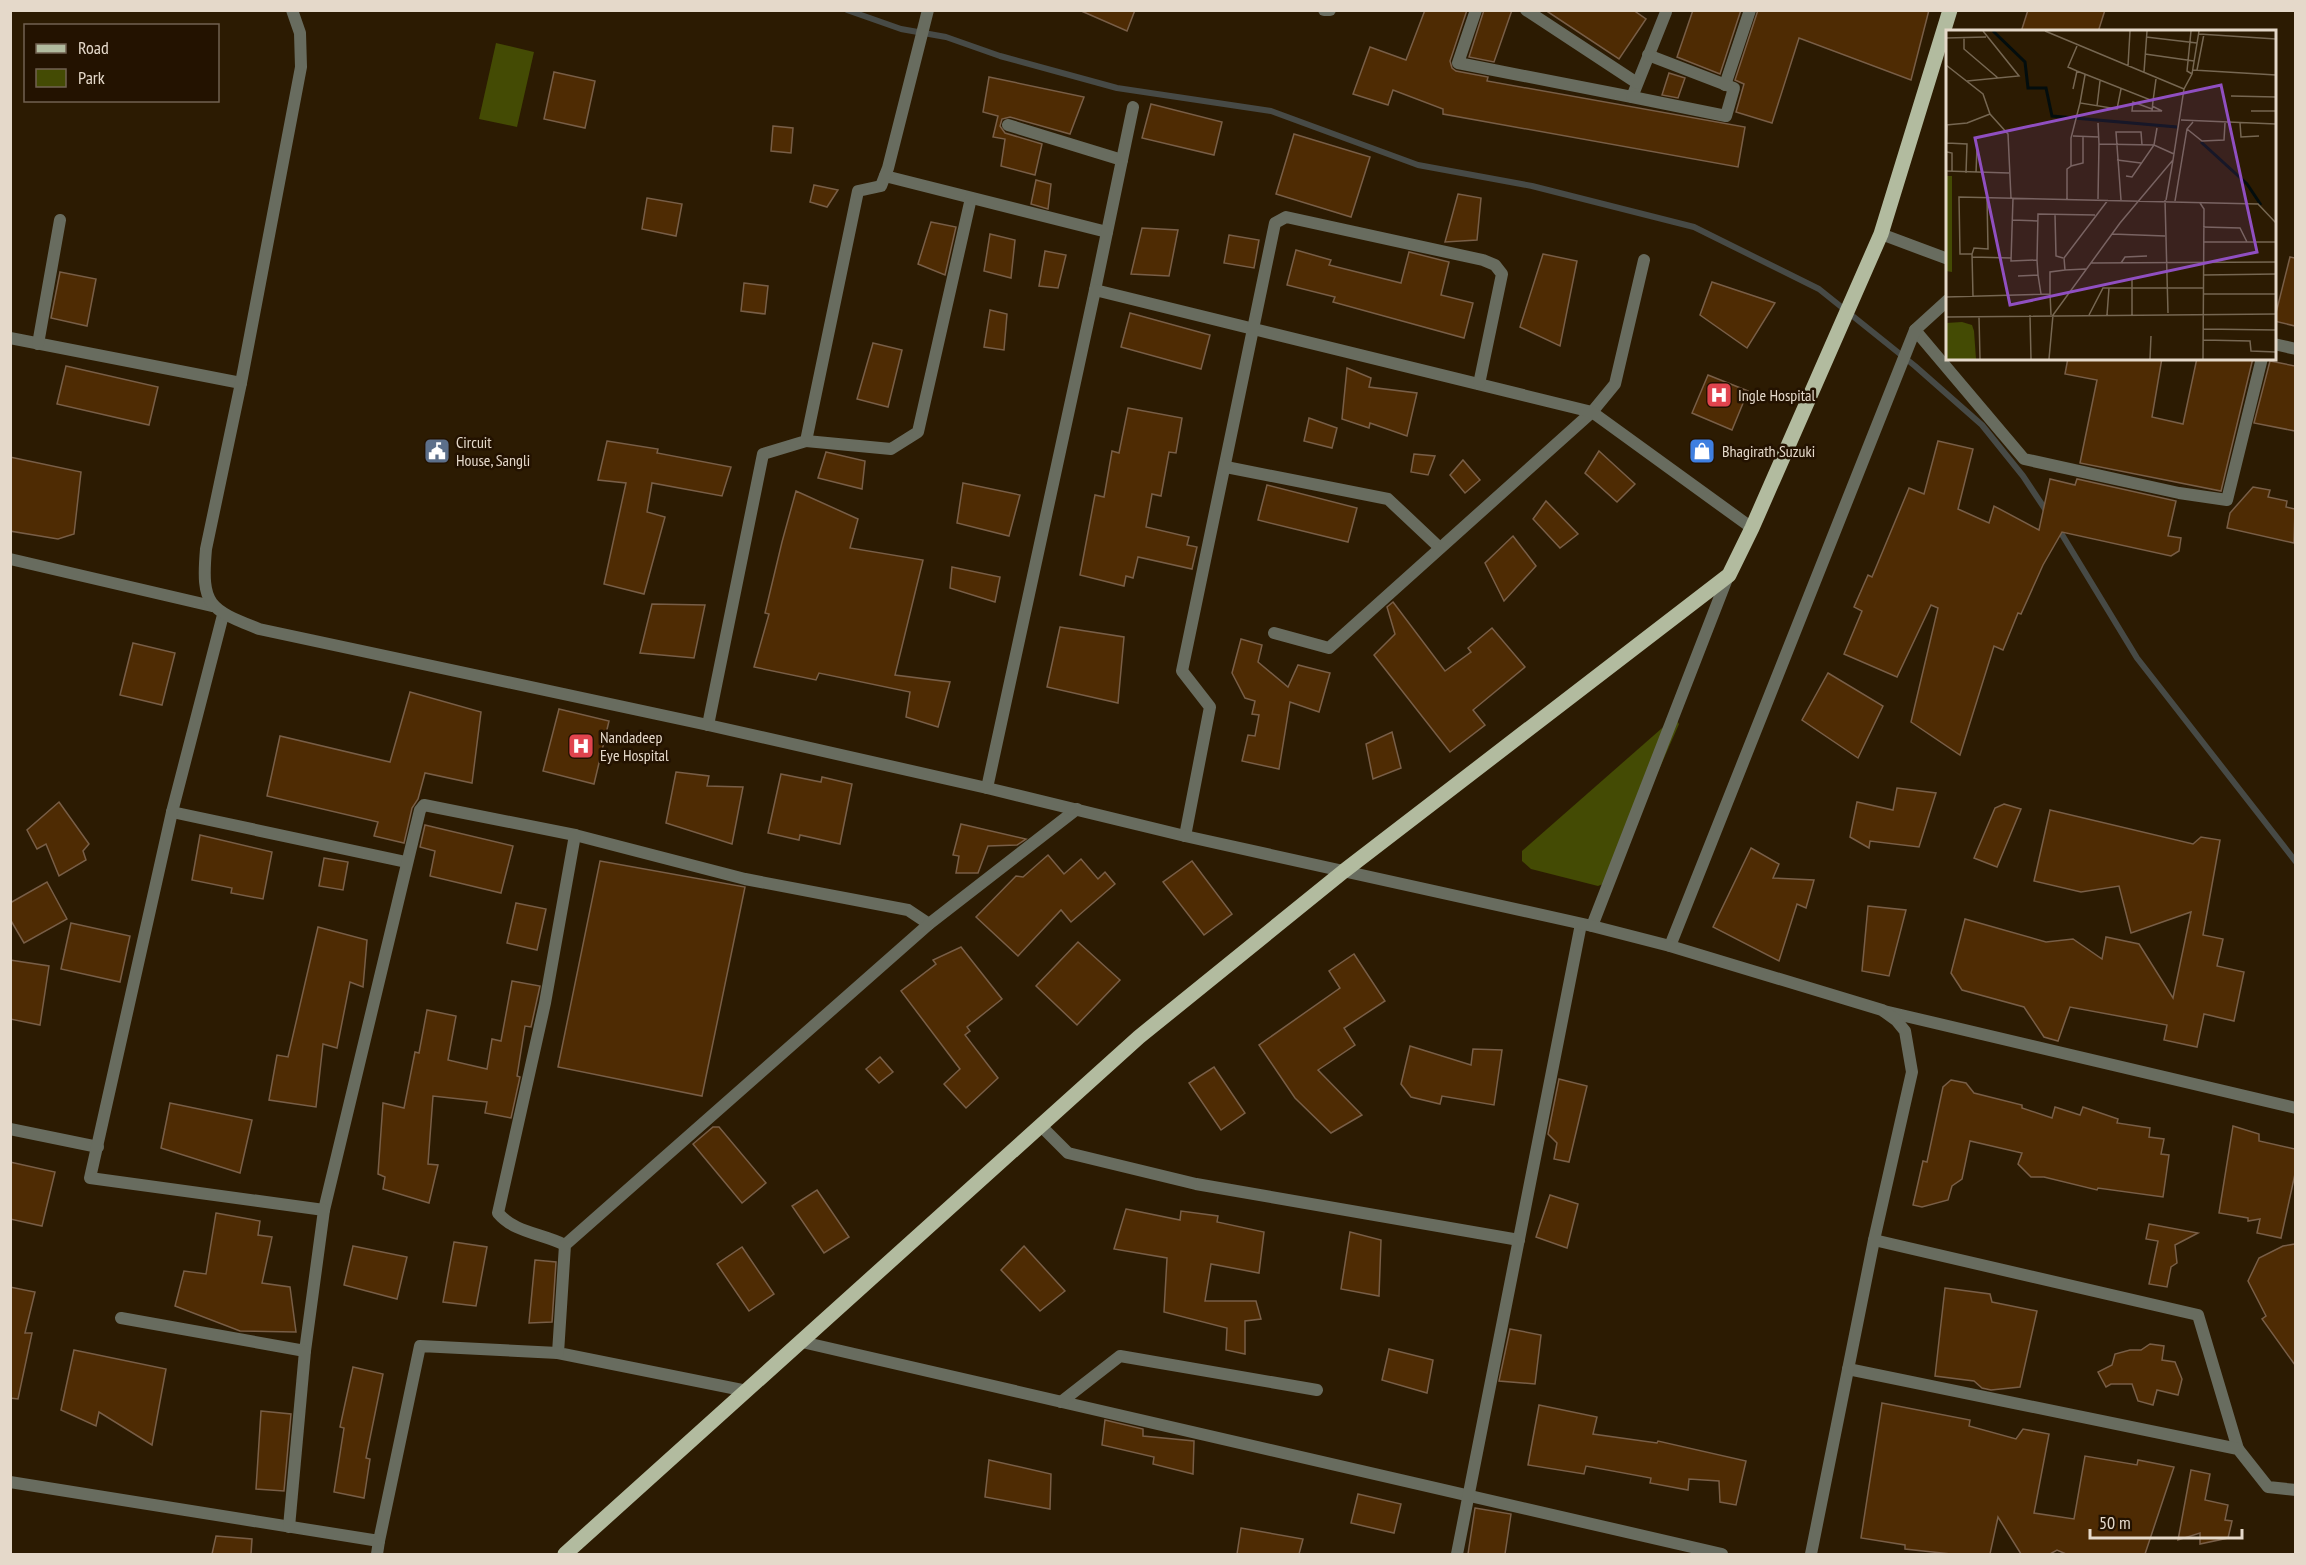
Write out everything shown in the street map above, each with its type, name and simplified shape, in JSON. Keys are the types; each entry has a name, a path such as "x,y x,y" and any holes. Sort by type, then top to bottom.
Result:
{"main road":[{"path":"565,1554 1139,1037 1344,871 1729,575 1752,528 1881,234 1950,10"}],"street":[{"path":"212,606 204,575 206,549 241,383 301,67 300,33 292,10"},
{"path":"807,441 858,191 880,186 885,176 928,10"},
{"path":"1324,10 1330,10"},
{"path":"1476,10 1458,63 1726,116 1734,88 1648,55"},
{"path":"1526,10 1637,83"},
{"path":"1725,85 1750,10"},
{"path":"1632,97 1665,11"},
{"path":"987,788 1133,107"},
{"path":"1008,125 1122,160"},
{"path":"885,176 1107,232"},
{"path":"708,724 763,454 807,441 891,449 918,432 971,198"},
{"path":"1185,836 1210,707 1182,671 1255,329 1275,222 1286,217 1483,260 1496,265 1502,274 1479,384"},
{"path":"38,344 60,220"},
{"path":"1881,234 1946,259"},
{"path":"1274,633 1329,648 1592,412 1615,384 1644,260"},
{"path":"1095,290 1592,412 1752,528"},
{"path":"1670,946 1914,330 1946,301"},
{"path":"1914,330 2024,459 2179,493 2227,500 2262,360"},
{"path":"10,338 241,383"},
{"path":"2276,344 2295,349"},
{"path":"1226,467 1388,499 1440,548"},
{"path":"10,559 212,606 223,615 259,629 708,724 1185,836 1587,925 1670,946 1882,1010 2295,1108"},
{"path":"1457,1554 1518,1240 1587,925 1729,575"},
{"path":"223,615 172,812 90,1178 324,1210"},
{"path":"289,1527 305,1351 324,1210 406,862 420,810 424,805 575,835 745,879 908,910 929,924"},
{"path":"558,1353 565,1245 929,924 1077,809"},
{"path":"172,812 406,862"},
{"path":"565,1245 544,1235 517,1229 498,1213 545,1003 575,835"},
{"path":"1811,1554 1874,1240 1912,1072 1905,1031 1882,1010"},
{"path":"1041,1126 1068,1153 1196,1184 1518,1240"},
{"path":"10,1128 98,1147"},
{"path":"1874,1240 2198,1315 2238,1449 2268,1487 2295,1490"},
{"path":"121,1318 305,1351"},
{"path":"802,1342 1722,1554"},
{"path":"377,1554 420,1346 558,1353 747,1391"},
{"path":"1061,1402 1120,1356 1317,1390"},
{"path":"1848,1369 2238,1449"},
{"path":"10,1482 379,1541"}],"green space":[{"path":"496,43 534,52 517,127 479,119"},
{"path":"1677,721 1679,724 1610,881 1598,886 1531,869 1522,861 1522,851 1669,722"}],"building":[{"path":"1079,10 1135,10 1127,31"},
{"path":"1425,10 1467,10 1450,61 1452,68 1456,71 1488,77 1487,81 1745,127 1738,167 1443,114 1443,109 1393,90 1388,105 1353,94 1370,47 1406,60"},
{"path":"1484,10 1512,10 1494,62 1469,57"},
{"path":"1545,10 1633,10 1646,19 1619,59"},
{"path":"1693,10 1741,10 1720,74 1677,57"},
{"path":"1758,10 1929,10 1911,80 1799,38 1772,123 1736,112 1744,84 1735,80"},
{"path":"2028,10 2105,10 2099,30 2022,30"},
{"path":"554,72 595,81 585,128 544,119"},
{"path":"1669,73 1685,78 1678,98 1662,95"},
{"path":"989,77 1084,97 1070,134 1010,117 1002,119 1000,126 1005,133 1042,144 1035,175 1001,166 1005,139 993,137 998,116 983,112"},
{"path":"1151,104 1222,122 1214,155 1142,138"},
{"path":"773,126 793,128 791,153 771,151"},
{"path":"1294,134 1370,157 1351,217 1276,194"},
{"path":"1036,180 1051,184 1048,209 1031,204"},
{"path":"814,185 838,190 827,207 810,202"},
{"path":"1458,194 1481,198 1477,240 1445,242"},
{"path":"647,198 682,204 676,236 642,229"},
{"path":"931,222 956,227 945,275 918,264"},
{"path":"1142,228 1178,230 1169,276 1131,274"},
{"path":"990,234 1015,240 1011,278 984,271"},
{"path":"1229,235 1259,240 1254,268 1224,263"},
{"path":"1296,250 1331,260 1329,265 1401,283 1409,252 1449,262 1441,295 1473,303 1464,338 1333,302 1335,297 1287,285"},
{"path":"1045,251 1066,255 1058,288 1039,286"},
{"path":"1543,254 1577,261 1560,346 1520,327"},
{"path":"2290,257 2295,258 2295,326 2276,321"},
{"path":"60,272 96,279 87,326 51,318"},
{"path":"1712,282 1775,303 1747,348 1700,315"},
{"path":"744,283 768,286 765,314 741,311"},
{"path":"990,310 1007,314 1004,350 984,347"},
{"path":"1130,313 1210,335 1201,369 1121,347"},
{"path":"873,343 902,350 888,407 857,399"},
{"path":"2068,360 2162,360 2152,417 2183,424 2197,360 2253,360 2221,491 2080,463 2097,380 2065,374"},
{"path":"2270,361 2295,366 2295,431 2254,423"},
{"path":"66,366 158,387 149,425 57,404"},
{"path":"1347,368 1371,378 1369,387 1417,393 1407,436 1370,423 1369,428 1342,419"},
{"path":"1708,375 1748,391 1732,430 1692,413"},
{"path":"1128,408 1182,418 1176,453 1169,452 1161,496 1152,494 1146,527 1189,537 1187,545 1197,547 1192,569 1138,557 1133,578 1126,576 1124,586 1080,575 1095,495 1104,497 1112,451 1119,453"},
{"path":"1309,418 1337,428 1332,448 1304,441"},
{"path":"607,441 658,449 657,453 731,467 722,496 652,483 647,512 665,517 644,594 604,584 626,483 598,480"},
{"path":"1938,441 1973,449 1958,509 1989,523 1994,506 2039,530 2050,479 2075,485 2077,479 2176,501 2168,536 2181,538 2179,551 2171,556 2062,532 2043,565 2021,614 2018,613 2003,650 1994,646 1960,755 1911,722 1938,608 1931,605 1897,677 1844,654 1862,611 1854,607 1868,575 1872,577 1909,488 1924,494"},
{"path":"1599,451 1635,484 1617,502 1585,473"},
{"path":"826,452 865,461 862,489 818,478"},
{"path":"1414,454 1435,456 1428,475 1411,472"},
{"path":"10,457 81,472 74,534 58,539 10,531"},
{"path":"1463,460 1480,480 1465,493 1450,475"},
{"path":"963,483 1020,495 1009,536 957,523"},
{"path":"1267,485 1357,508 1348,542 1258,520"},
{"path":"2253,487 2270,490 2268,497 2287,501 2286,507 2295,509 2294,543 2227,528 2230,513"},
{"path":"796,491 858,519 850,548 923,560 895,675 950,682 938,727 906,717 910,692 819,673 816,680 754,667 769,614 765,613"},
{"path":"1546,501 1578,534 1560,548 1533,519"},
{"path":"1513,536 1536,566 1504,601 1485,563"},
{"path":"952,567 1000,577 995,602 950,588"},
{"path":"1393,602 1445,671 1471,652 1468,648 1492,628 1525,667 1473,710 1485,725 1450,752 1374,655 1395,634 1387,607"},
{"path":"652,604 705,605 694,658 640,653"},
{"path":"1060,627 1124,637 1118,703 1047,687"},
{"path":"1241,639 1262,645 1258,662 1288,687 1298,665 1330,673 1319,712 1290,702 1279,769 1242,761 1248,735 1255,736 1259,715 1252,714 1255,701 1245,698 1232,673"},
{"path":"133,643 175,653 162,705 120,695"},
{"path":"1828,673 1883,706 1858,758 1802,720"},
{"path":"410,692 481,712 472,783 425,773 418,799 412,808 404,843 374,836 378,822 267,796 280,736 390,762"},
{"path":"559,709 609,721 594,784 543,771"},
{"path":"1392,732 1401,768 1373,779 1366,744"},
{"path":"676,772 709,776 707,786 743,787 732,844 666,823"},
{"path":"781,774 821,782 822,777 852,784 840,844 800,835 799,840 768,833"},
{"path":"1897,788 1936,793 1919,847 1870,841 1869,848 1850,837 1857,802 1893,810"},
{"path":"59,802 89,844 83,851 86,860 59,876 46,844 37,849 27,830"},
{"path":"2004,804 2021,809 1997,867 1974,858 1995,808"},
{"path":"2050,810 2193,844 2201,837 2220,840 2203,935 2223,939 2217,966 2244,972 2234,1021 2204,1014 2197,1047 2164,1040 2167,1025 2070,1007 2058,1041 2044,1037 2024,1007 1962,990 1951,973 1965,919 2046,942 2073,939 2102,959 2106,937 2139,944 2173,998 2191,912 2131,933 2119,886 2081,892 2034,881"},
{"path":"961,824 1026,839 1017,845 988,846 978,873 956,873 959,856 953,855"},
{"path":"425,825 513,846 501,893 430,876 435,851 420,847"},
{"path":"200,835 272,852 263,899 231,893 232,888 192,880"},
{"path":"1751,848 1779,864 1773,878 1814,880 1806,908 1797,904 1779,961 1713,927"},
{"path":"1048,855 1064,874 1081,859 1098,879 1105,872 1115,884 1071,922 1061,910 1018,956 976,917 1016,876 1023,877"},
{"path":"324,858 348,862 343,890 319,886"},
{"path":"600,861 745,887 702,1096 558,1067"},
{"path":"1192,861 1232,914 1204,935 1163,882"},
{"path":"47,882 67,919 24,943 10,919 10,903"},
{"path":"516,903 546,909 537,950 507,943"},
{"path":"1868,906 1906,910 1889,976 1862,971"},
{"path":"71,923 130,936 120,982 61,969"},
{"path":"318,927 367,940 363,987 350,982 337,1048 323,1044 316,1107 269,1100 277,1055 288,1057"},
{"path":"1078,942 1120,980 1077,1025 1036,986"},
{"path":"961,947 1002,999 967,1027 970,1031 965,1035 998,1078 966,1108 944,1084 960,1069 901,991 936,964 933,960"},
{"path":"1354,954 1385,1001 1344,1028 1355,1045 1318,1070 1362,1115 1331,1133 1295,1098 1259,1045 1340,988 1329,971"},
{"path":"10,960 49,966 40,1025 10,1019"},
{"path":"512,981 540,986 531,1027 525,1026 517,1076 520,1077 511,1118 485,1113 487,1102 433,1096 428,1164 438,1165 429,1203 383,1189 385,1177 378,1174 383,1103 404,1108 415,1052 419,1053 427,1010 456,1016 448,1060 487,1069 492,1039 501,1041"},
{"path":"1410,1046 1471,1065 1473,1049 1502,1050 1494,1105 1442,1096 1440,1104 1411,1097 1401,1084"},
{"path":"880,1057 893,1072 879,1083 866,1069"},
{"path":"1214,1067 1245,1113 1221,1130 1189,1083"},
{"path":"1559,1079 1587,1086 1569,1162 1554,1159 1557,1143 1548,1134"},
{"path":"1951,1080 1966,1083 1974,1093 2022,1105 2022,1108 2052,1118 2055,1107 2080,1115 2083,1107 2118,1119 2117,1123 2150,1128 2149,1137 2164,1139 2161,1154 2169,1155 2163,1197 2098,1188 2097,1190 2044,1177 2031,1177 2018,1164 2022,1153 1970,1141 1962,1179 1952,1186 1948,1200 1922,1207 1913,1205 1923,1161 1927,1162 1943,1087"},
{"path":"170,1103 252,1120 240,1173 161,1148"},
{"path":"2233,1126 2259,1134 2259,1141 2295,1149 2295,1174 2281,1238 2257,1233 2260,1219 2248,1221 2248,1218 2219,1213"},
{"path":"713,1127 719,1127 766,1183 742,1203 693,1144"},
{"path":"10,1162 55,1172 42,1226 10,1219"},
{"path":"817,1190 849,1237 824,1253 792,1206"},
{"path":"1550,1195 1578,1204 1567,1248 1536,1237"},
{"path":"1126,1209 1180,1220 1181,1211 1218,1216 1217,1222 1264,1232 1259,1273 1211,1264 1205,1301 1256,1301 1261,1319 1245,1321 1245,1354 1226,1350 1227,1328 1164,1312 1167,1258 1114,1249"},
{"path":"216,1213 260,1221 258,1235 272,1237 262,1283 290,1287 296,1332 240,1331 175,1306 184,1271 206,1274"},
{"path":"2149,1224 2198,1233 2175,1245 2177,1263 2171,1267 2167,1287 2149,1284 2158,1241 2146,1239"},
{"path":"1350,1232 1381,1240 1379,1296 1341,1289"},
{"path":"454,1242 487,1247 476,1306 443,1302"},
{"path":"2295,1244 2295,1365 2262,1319 2266,1316 2248,1281 2259,1258 2283,1246"},
{"path":"353,1246 407,1257 397,1299 344,1285"},
{"path":"1024,1246 1065,1291 1040,1311 1001,1270"},
{"path":"742,1247 774,1294 749,1311 717,1264"},
{"path":"535,1260 556,1262 552,1322 529,1323"},
{"path":"10,1287 35,1292 25,1333 32,1333 18,1399 10,1398"},
{"path":"1945,1288 1990,1294 1992,1302 2037,1311 2020,1387 1991,1390 1982,1388 1974,1381 1935,1376"},
{"path":"1510,1329 1541,1335 1535,1384 1499,1381"},
{"path":"2150,1344 2164,1346 2162,1360 2175,1362 2182,1379 2178,1395 2157,1390 2153,1405 2138,1401 2132,1384 2111,1384 2106,1387 2098,1372 2112,1365 2115,1354 2141,1350"},
{"path":"1389,1349 1433,1360 1427,1393 1382,1380"},
{"path":"74,1350 166,1369 152,1445 99,1412 96,1426 61,1410"},
{"path":"353,1367 383,1374 366,1458 370,1459 364,1498 334,1492 344,1428 340,1427"},
{"path":"1882,1403 1970,1420 1969,1426 2016,1439 2023,1429 2049,1434 2034,1513 2074,1519 2085,1456 2137,1465 2138,1460 2174,1467 2145,1554 2066,1554 2057,1550 2050,1554 2021,1554 1998,1517 1990,1554 1951,1554 1905,1549 1905,1545 1861,1538"},
{"path":"1539,1405 1597,1417 1593,1434 1657,1443 1658,1441 1746,1461 1736,1505 1720,1502 1719,1481 1689,1479 1688,1490 1650,1483 1651,1478 1586,1466 1584,1474 1528,1465"},
{"path":"261,1411 291,1414 284,1491 256,1489"},
{"path":"1105,1420 1143,1429 1143,1436 1194,1441 1193,1474 1153,1464 1154,1457 1102,1445"},
{"path":"989,1460 1051,1474 1050,1509 985,1497"},
{"path":"2191,1470 2210,1474 2205,1500 2228,1505 2225,1520 2232,1521 2228,1538 2200,1544 2200,1533 2178,1540"},
{"path":"1358,1494 1401,1504 1394,1533 1351,1523"},
{"path":"1475,1508 1511,1514 1505,1554 1468,1554"},
{"path":"1241,1528 1303,1539 1299,1554 1237,1554"},
{"path":"216,1536 252,1539 251,1554 212,1554"}],"waterway":[{"path":"847,10 901,29 946,37 1000,56 1117,88 1271,111 1418,165 1532,186 1694,227 1819,289 1915,366 1982,425 2023,476 2047,512"},
{"path":"2058,528 2137,658 2296,862"}],"place":[{"name":"Ingle Hospital","path":"1719,395"},
{"name":"Circuit House, Sangli","path":"437,451"},
{"name":"Bhagirath Suzuki","path":"1702,451"},
{"name":"Nandadeep Eye Hospital","path":"581,746"}]}
